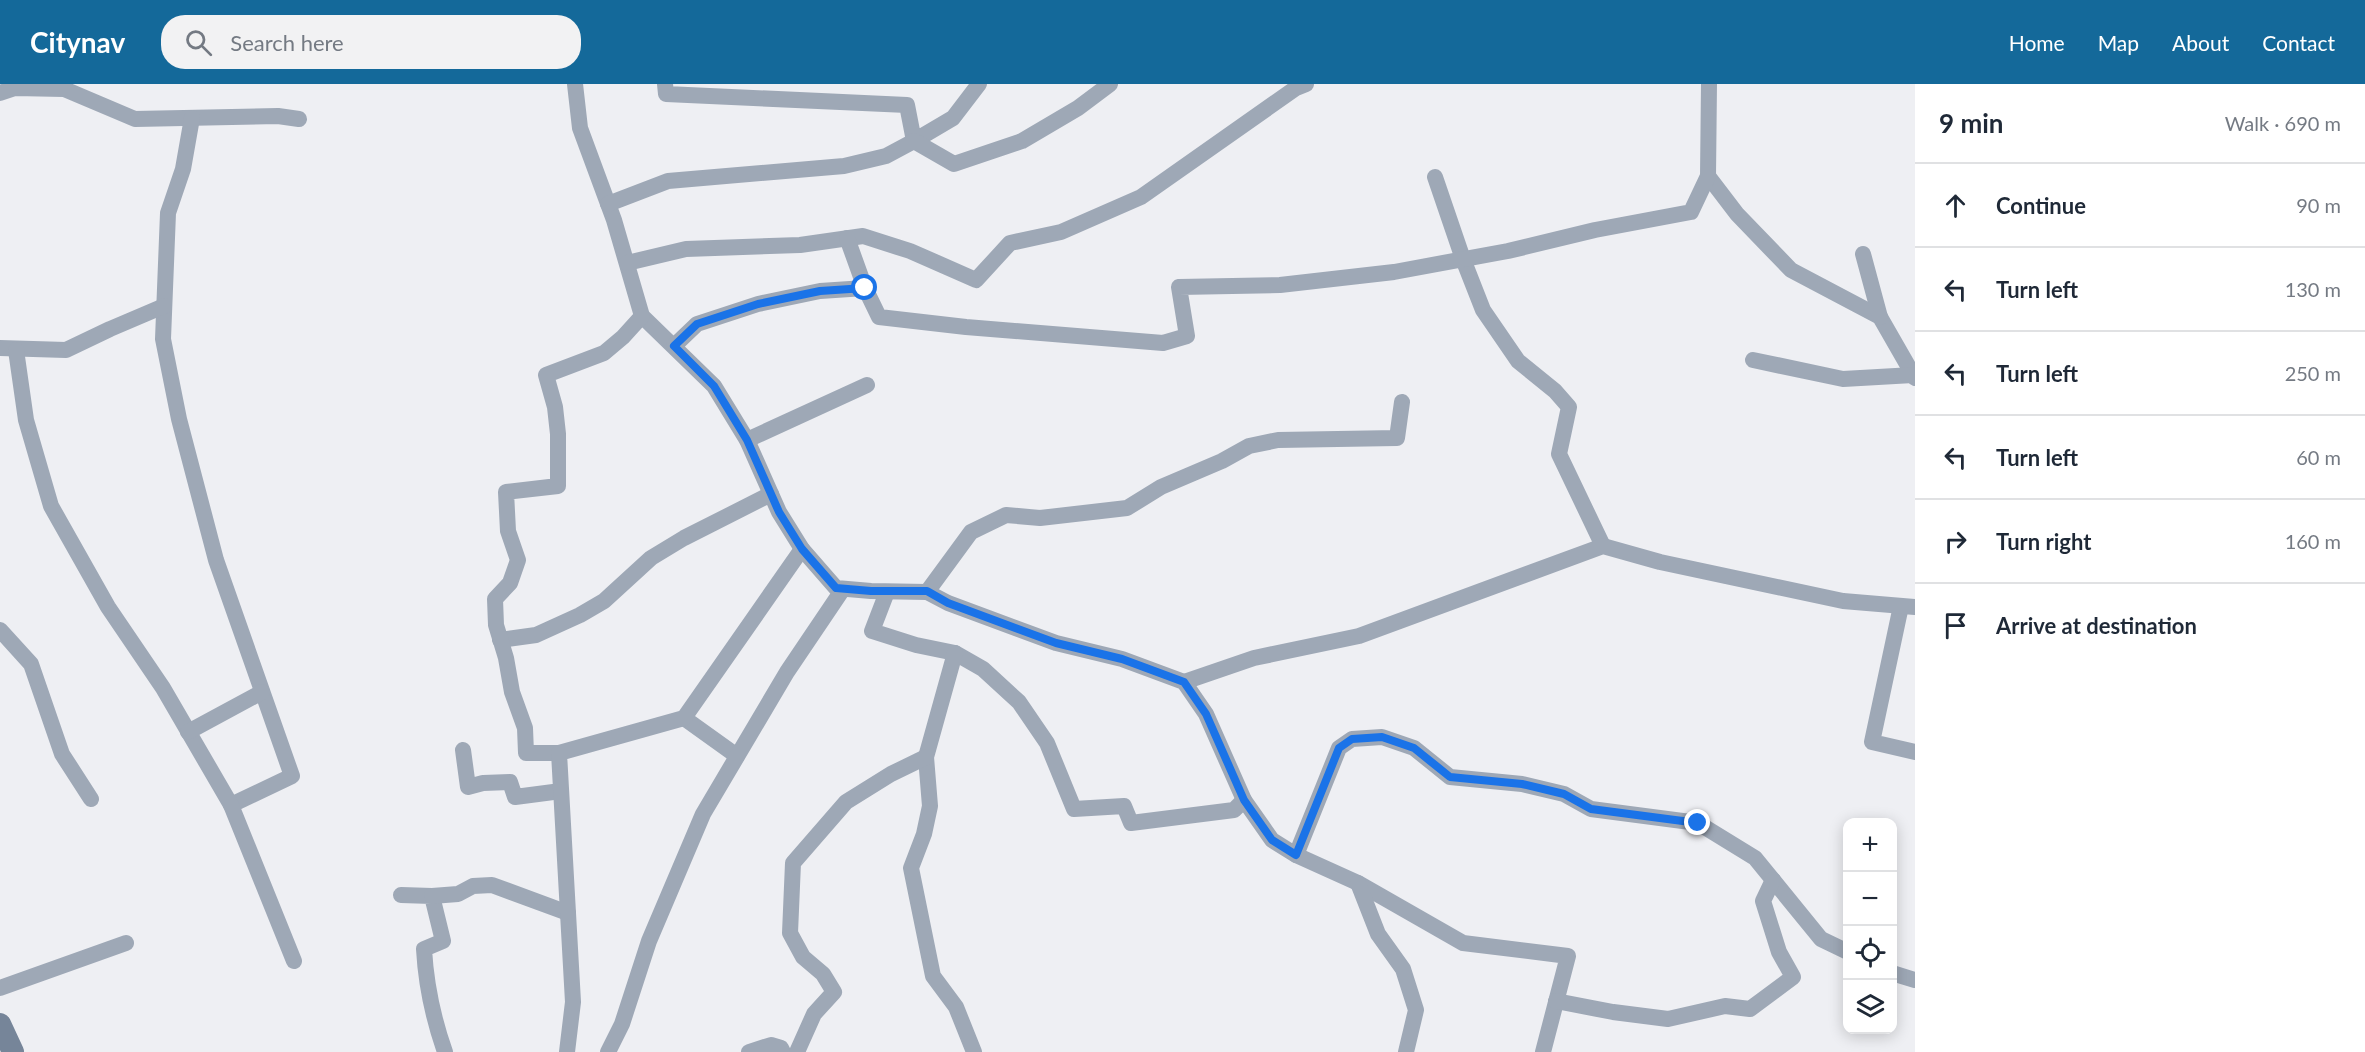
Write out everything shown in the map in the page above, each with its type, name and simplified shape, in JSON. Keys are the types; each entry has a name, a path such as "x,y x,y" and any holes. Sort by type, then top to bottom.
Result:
{"main road":[{"path":"0,1024 13,1052"}],"street":[{"path":"574,84 580,128 608,204 642,316 714,386 747,440 779,512 802,549 836,588 887,592 927,591 948,603 1056,643 1122,659 1184,682 1206,714 1244,800 1272,840 1296,855 1358,883 1463,943 1568,956 1543,1052"},
{"path":"665,84 666,94 907,105 914,141 954,164 1022,141 1078,108 1110,84"},
{"path":"608,204 668,181 844,166 886,156 953,118 979,84"},
{"path":"627,263 686,249 800,244 863,236 910,251 976,280 1010,243 1061,232 1141,197 1296,88 1306,84"},
{"path":"847,238 865,288 879,317 966,327 1164,343 1187,336 1179,287 1280,285 1394,272 1690,212 1708,176 1709,84"},
{"path":"0,93 15,88 64,89 135,119 278,116 299,119"},
{"path":"192,118 183,169 168,213 163,339 179,419 216,560 292,776 231,805"},
{"path":"1708,176 1737,214 1791,270 1880,317"},
{"path":"1435,177 1483,310 1518,361 1555,391 1569,407 1559,454 1603,546"},
{"path":"1753,360 1843,379 1914,376 1880,317 1863,254"},
{"path":"674,346 697,324 758,304 820,291 865,288"},
{"path":"164,306 66,350 8,349 51,506 108,607 163,688 231,805 294,961"},
{"path":"642,316 604,353 546,375 555,407 558,434 558,486 506,492 508,531 518,560 510,583 495,599 495,625 506,658 512,692 525,728 526,753 559,753 684,718 802,549"},
{"path":"747,440 867,385"},
{"path":"927,591 971,532 1006,515 1040,518 1126,508 1161,488 1222,461 1249,446 1278,440 1397,438 1402,402"},
{"path":"500,640 536,635 580,615 604,601 651,558 684,538 771,494"},
{"path":"1184,682 1254,658 1359,636 1603,546 1660,562 1843,601 1908,607 1872,742 1915,752"},
{"path":"608,1052 622,1024 649,941 703,814 787,672 843,589"},
{"path":"887,592 872,632 916,645 955,653 983,669 1019,702 1047,743 1074,809 1124,806 1131,823 1234,810 1244,800"},
{"path":"0,630 31,663 62,753 91,799"},
{"path":"955,653 926,757 930,806 924,834 911,868 933,976 956,1007 974,1052"},
{"path":"188,732 262,692"},
{"path":"684,718 737,756"},
{"path":"1296,855 1339,748 1352,739 1382,737 1414,748 1450,777 1522,784 1564,794 1591,809 1698,823 1755,858 1821,939 1843,950"},
{"path":"464,750 468,787 483,783 510,782 515,797 561,791"},
{"path":"559,753 573,1002 567,1052"},
{"path":"797,1052 814,1014 834,992 823,974 803,957 790,933 793,862 846,802 891,774 926,757"},
{"path":"1556,1001 1612,1012 1668,1019 1725,1006 1750,1009 1793,977 1779,952 1763,901 1773,880"},
{"path":"1358,883 1378,934 1403,969 1416,1010 1406,1052"},
{"path":"401,895 458,894 473,886 492,885 568,913"},
{"path":"432,896 443,941 424,949 426,976 435,1022 445,1052"},
{"path":"0,988 126,944"},
{"path":"1897,975 1915,980"},
{"path":"749,1052 771,1045 781,1048 783,1052"}],"route":[{"path":"865,288 820,291 758,304 697,324 674,346 714,386 747,440 779,512 802,549 836,588 871,591 927,591 948,603 1056,643 1122,659 1184,682 1206,714 1244,800 1272,840 1296,855 1339,748 1352,739 1382,737 1414,748 1450,777 1522,784 1564,794 1591,809 1698,823"}]}
